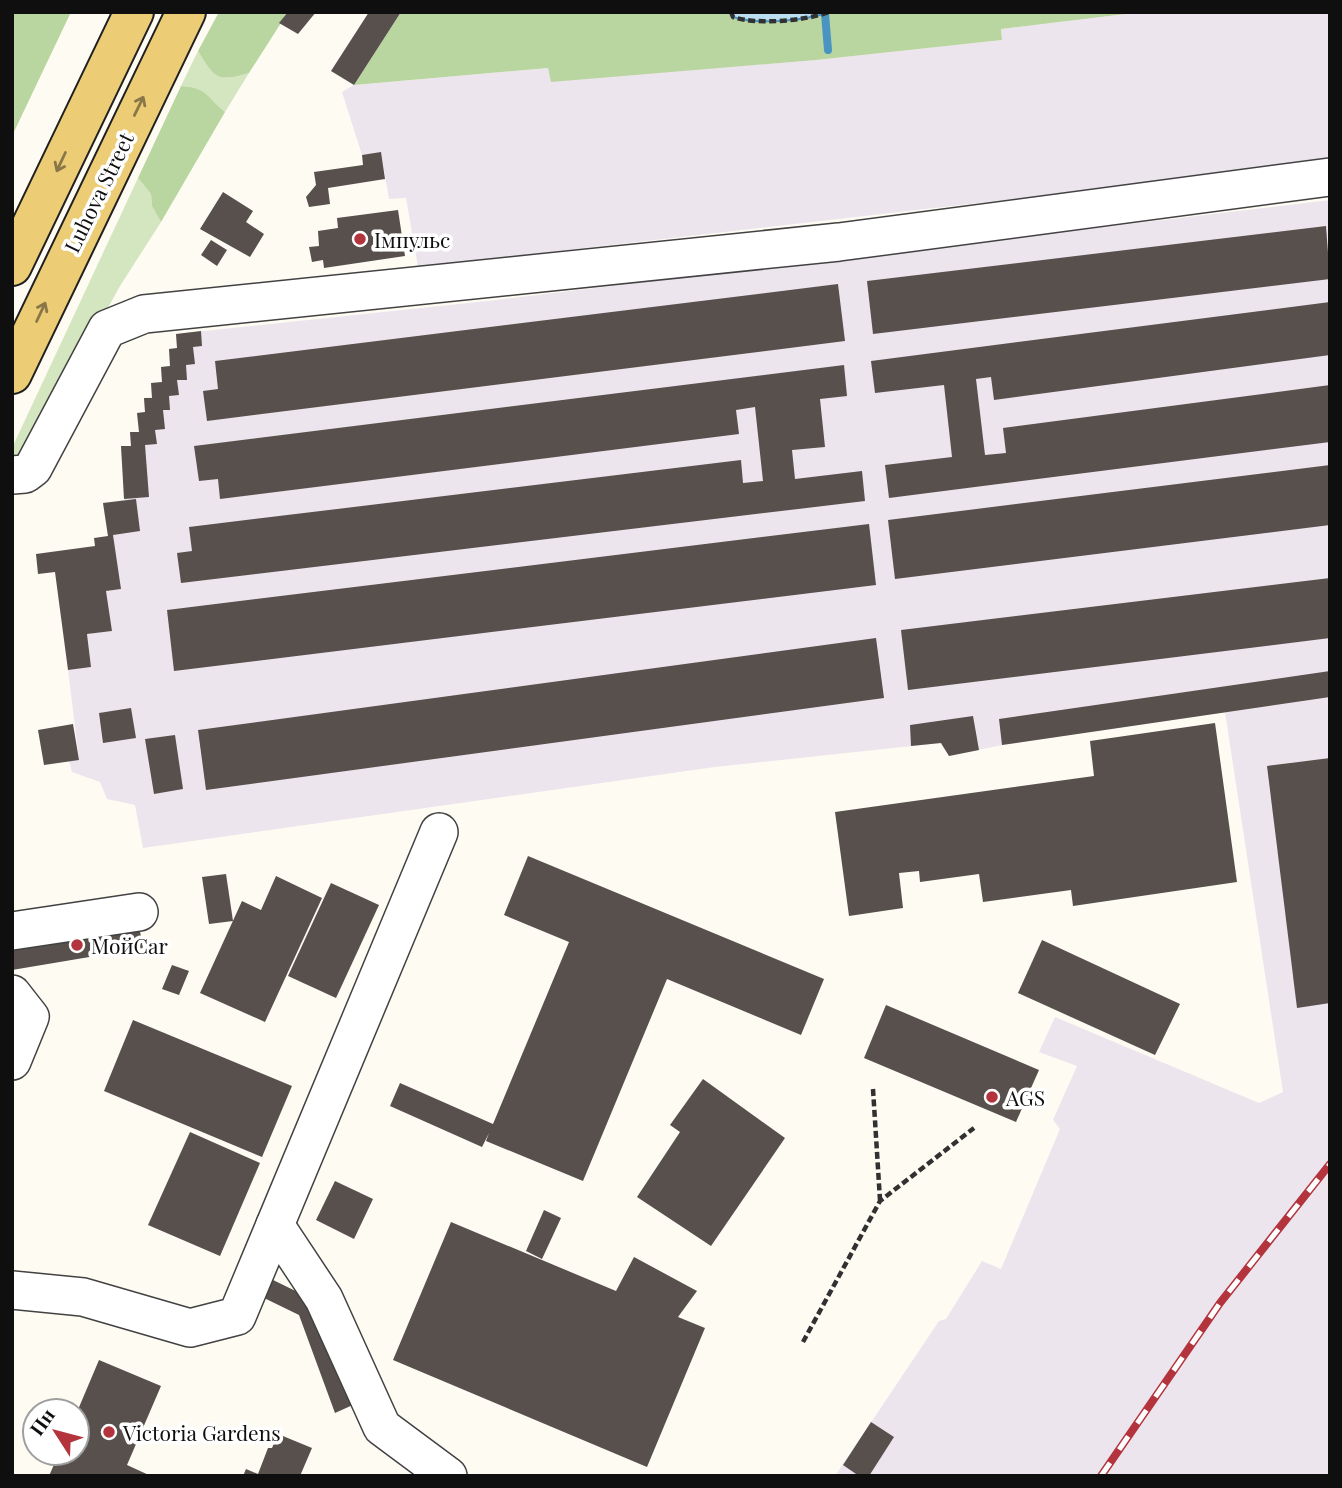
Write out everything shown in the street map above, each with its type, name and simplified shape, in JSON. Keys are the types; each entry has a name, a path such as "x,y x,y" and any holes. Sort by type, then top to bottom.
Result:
{"main road":[{"path":"12,266 134,12"},
{"name":"Luhova Street","path":"12,374 187,12"}],"lane":[{"path":"12,475 24,474 33,468 107,330 144,314 839,242 1330,177"},
{"path":"12,1290 83,1297 190,1328 237,1316 439,832"},
{"path":"12,931 139,912"},
{"path":"12,994 30,1017 12,1061"},
{"path":"275,1225 324,1299 382,1427 448,1476"}],"path":[{"path":"731,12 733,17 753,23 811,18 829,12"},
{"path":"873,1089 880,1201"},
{"path":"803,1342 880,1201 974,1128"}],"shaded area":[{"path":"1142,12 1330,12 1330,163 418,267 406,198 389,199 381,153 362,155 342,92 354,85 548,68 551,81 816,60 1002,40 1001,29"},
{"path":"1330,200 1330,1476 835,1476 939,1321 946,1319 982,1261 1001,1269 1060,1129 1053,1120 1077,1066 1039,1052 1055,1017 1259,1103 1283,1092 1225,712 1002,745 949,756 940,743 715,767 143,848 135,805 107,799 100,782 72,772 69,761 79,759 68,670 91,667 87,634 112,631 106,591 120,589 113,535 108,536 103,503 125,500 121,446 131,446 130,432 139,432 137,413 145,412 144,398 152,397 151,383 162,382 161,367 170,366 169,349 177,348 176,334 487,301"}],"green space":[{"path":"12,12 71,12 12,136"},
{"path":"219,12 288,12 249,73 223,77 208,67 198,51"},
{"path":"401,12 731,12 734,17 768,21 795,20 829,12 1142,12 1001,29 1002,40 816,60 551,82 548,68 354,85"},
{"path":"198,51 218,76 231,77 249,73 225,112 202,91 181,86"},
{"path":"181,86 202,91 225,112 161,222 152,206 151,194 138,178"},
{"path":"138,178 151,194 152,206 161,222 120,286 19,468 12,466 12,448"}],"water":[{"path":"731,12 829,12 807,18 768,21 733,17"}],"building":[{"path":"288,12 316,12 298,34 279,23"},
{"path":"369,12 401,12 354,85 331,71"},
{"path":"381,152 385,179 328,188 330,204 309,207 306,197 316,185 314,172 363,165 362,155"},
{"path":"223,192 253,211 246,222 264,234 250,257 200,229"},
{"name":"Імпульс","path":"398,210 405,256 324,268 323,260 312,262 309,247 319,246 318,231 338,228 337,218"},
{"path":"1326,226 1330,279 873,334 867,281"},
{"path":"211,240 227,250 217,266 201,255"},
{"path":"838,284 845,341 207,421 203,391 218,389 215,361"},
{"path":"1330,302 1330,355 994,400 991,377 976,379 985,455 1006,453 1003,428 1330,385 1330,442 889,498 885,465 952,457 944,385 875,393 871,361"},
{"path":"201,331 202,346 193,347 195,364 186,365 187,380 177,380 179,395 169,396 170,410 163,410 165,429 155,430 157,444 145,445 149,497 124,499 121,446 131,446 130,432 139,432 137,413 145,412 144,398 152,398 151,383 162,382 161,367 170,366 169,349 177,348 176,334"},
{"path":"844,365 847,396 820,399 825,447 792,450 795,479 862,471 865,501 181,583 177,553 192,551 189,527 741,460 743,483 763,481 755,407 736,410 739,434 220,499 218,479 199,481 194,446"},
{"path":"1330,465 1330,525 895,579 888,520"},
{"path":"136,499 140,531 113,535 121,589 106,591 112,631 87,634 91,667 68,670 55,572 38,574 36,554 95,546 94,538 108,536 103,503"},
{"path":"869,524 876,585 174,671 167,610"},
{"path":"1330,578 1330,638 908,690 901,630"},
{"path":"876,638 884,698 206,790 198,730"},
{"path":"1330,671 1330,697 1002,745 999,719"},
{"path":"131,708 136,738 103,743 99,713"},
{"path":"973,716 979,750 949,756 941,743 911,746 910,725"},
{"path":"1215,723 1237,882 1073,906 1071,890 983,902 979,874 920,882 919,871 899,873 903,908 849,916 835,812 1094,776 1090,741"},
{"path":"73,724 79,760 44,765 38,730"},
{"path":"175,735 183,789 154,794 145,739"},
{"path":"1330,758 1330,1003 1297,1008 1267,766"},
{"path":"528,856 824,979 801,1035 667,979 583,1181 486,1141 489,1133 482,1147 390,1106 400,1083 493,1124 569,942 504,915"},
{"path":"226,874 233,921 209,924 202,877"},
{"path":"276,876 322,898 265,1022 200,993 242,901 261,910"},
{"path":"331,883 379,905 336,998 288,976"},
{"name":"МойCar","path":"138,920 143,948 12,970 12,942"},
{"path":"1042,940 1180,1004 1155,1055 1018,993"},
{"path":"172,965 189,971 179,995 162,989"},
{"path":"886,1005 1039,1070 1016,1122 864,1058"},
{"path":"133,1020 292,1086 262,1157 104,1091"},
{"path":"703,1079 785,1138 711,1246 637,1197 680,1132 670,1125"},
{"path":"190,1132 260,1163 220,1256 148,1225"},
{"path":"335,1181 373,1199 354,1239 316,1220"},
{"path":"544,1210 561,1218 542,1259 526,1251"},
{"path":"451,1222 616,1291 634,1257 697,1291 678,1317 705,1328 647,1467 393,1360"},
{"path":"271,1279 314,1300 355,1404 335,1413 299,1315 262,1297"},
{"name":"Victoria Gardens","path":"99,1360 161,1386 127,1465 151,1476 49,1476 53,1467 91,1467 91,1397 83,1397"},
{"path":"871,1422 894,1437 869,1476 859,1476 843,1465"},
{"name":"Victoria Gardens","path":"278,1434 312,1448 300,1476 243,1476 246,1469 258,1474 268,1448 272,1448"}],"waterway":[{"path":"825,14 828,50"}],"railway":[{"path":"1101,1476 1220,1303 1330,1164"}],"place":[{"name":"Імпульс","path":"360,239"},
{"name":"МойCar","path":"77,945"},
{"name":"AGS","path":"992,1097"},
{"name":"Victoria Gardens","path":"109,1432"}]}
